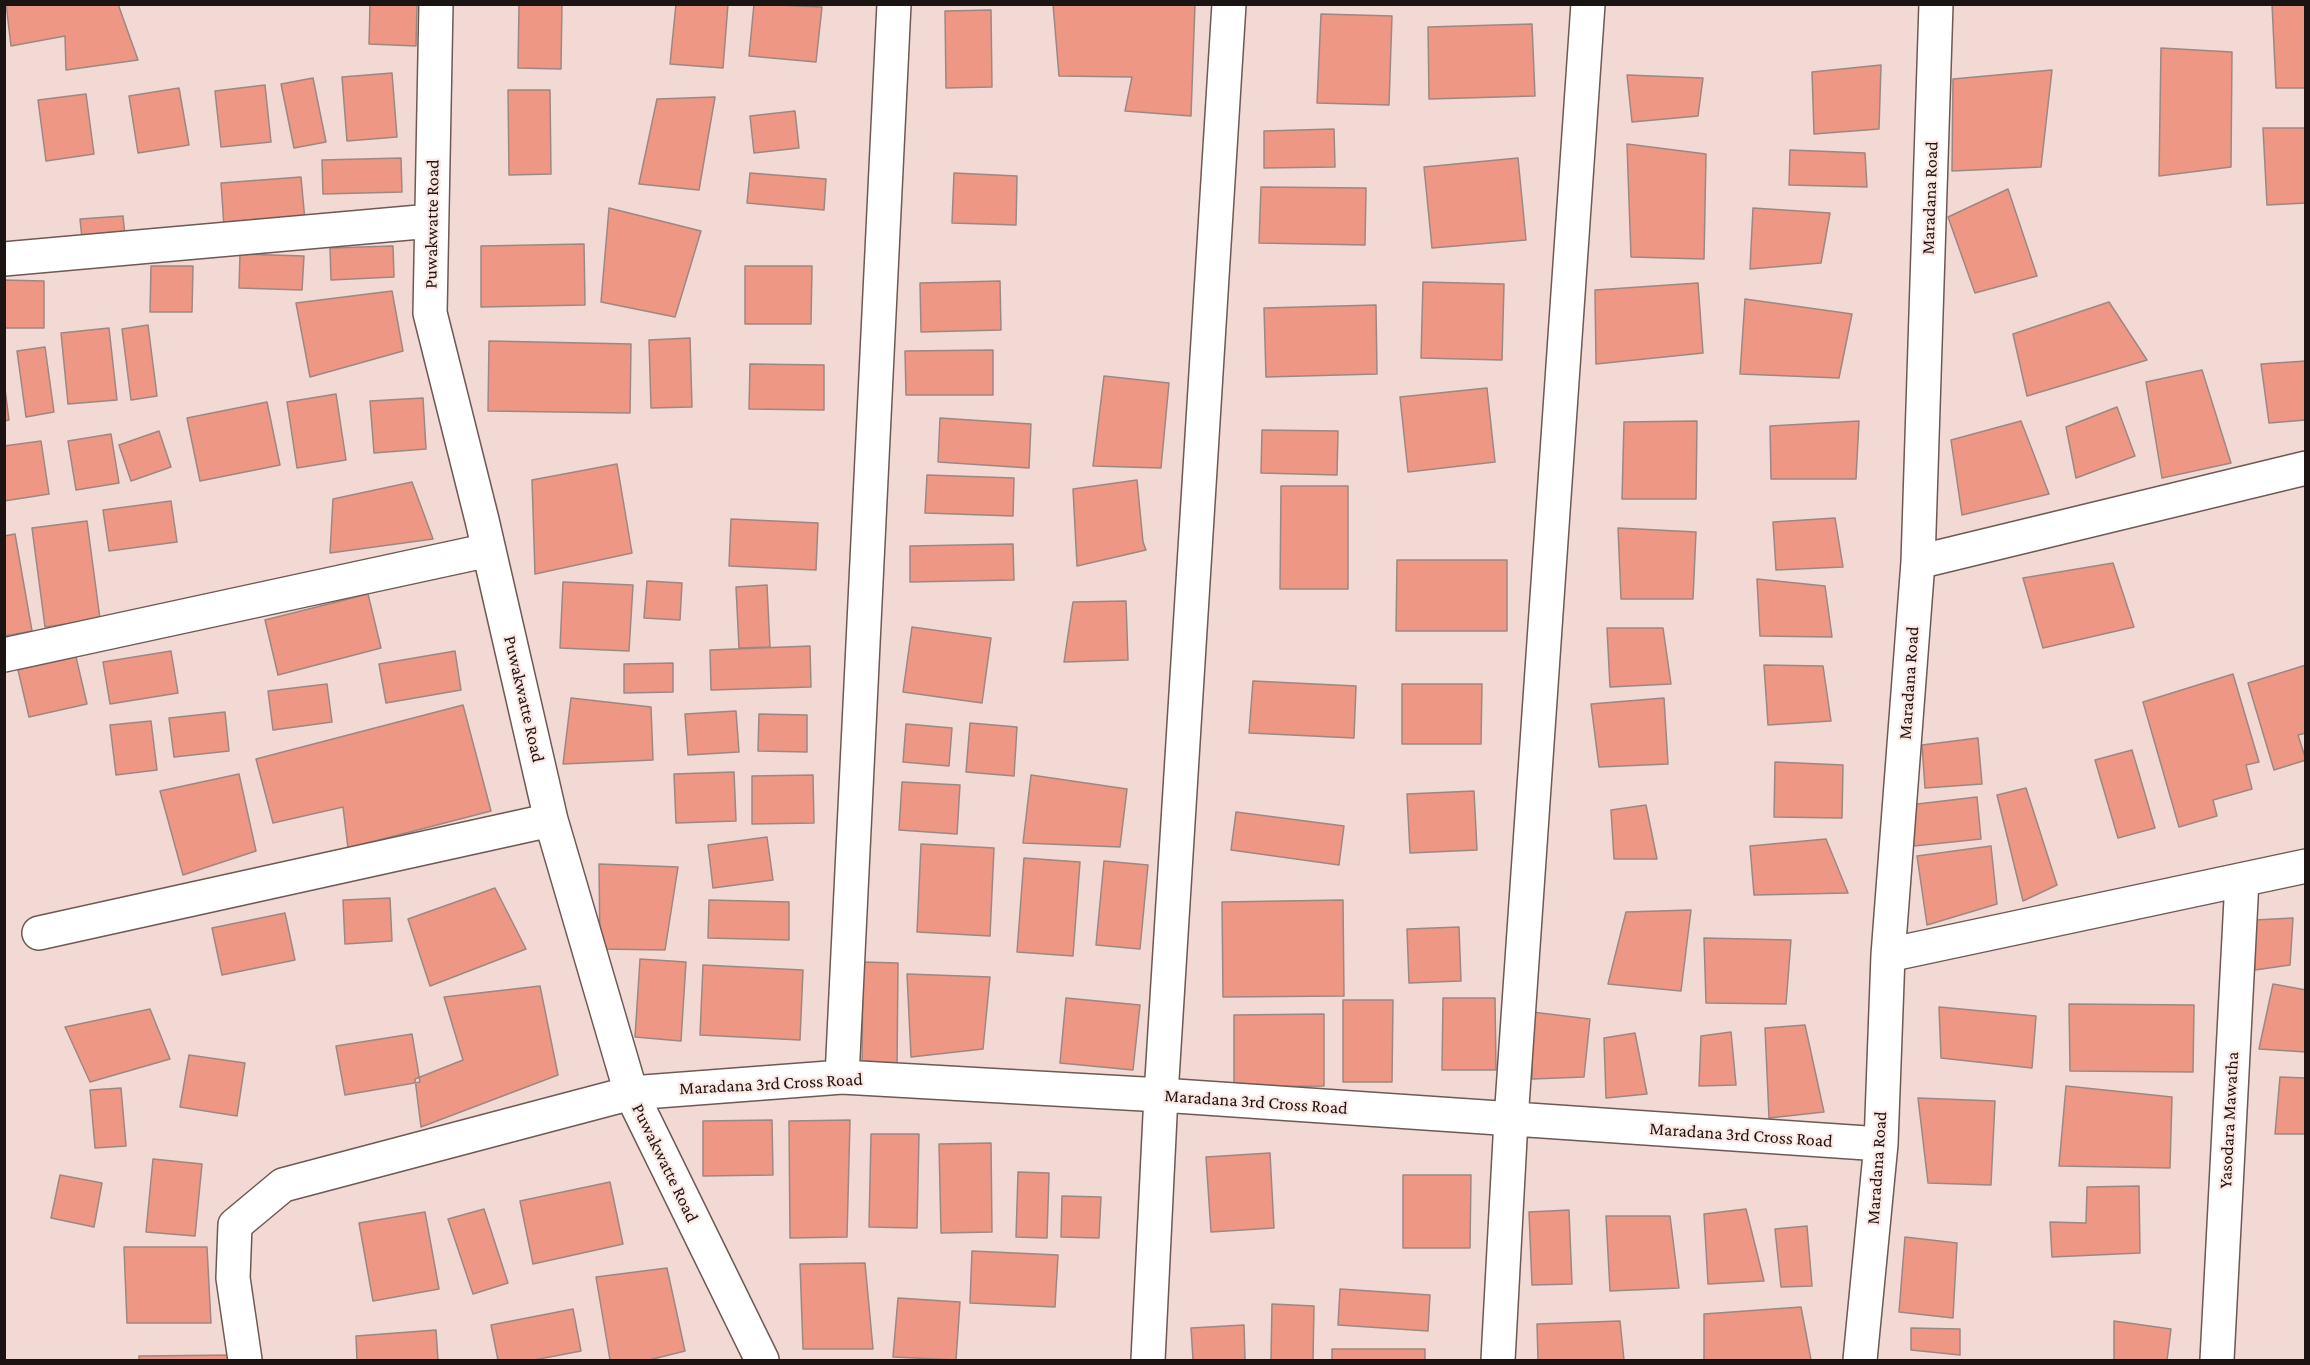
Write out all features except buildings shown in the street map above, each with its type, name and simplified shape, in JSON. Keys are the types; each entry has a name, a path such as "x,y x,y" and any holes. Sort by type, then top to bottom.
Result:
{"street":[{"name":"Puwakwatte Road","path":"436,4 430,313 489,550 551,820 632,1093 762,1360"},
{"path":"842,1077 894,4"},
{"path":"1148,1360 1161,1095 1230,4"},
{"path":"1498,1360 1511,1120 1588,4"},
{"name":"Maradana Road","path":"1860,1360 1881,1144 1888,955 1918,562 1929,5"},
{"path":"4,259 431,221"},
{"path":"1918,562 2306,468"},
{"path":"4,655 489,550"},
{"path":"39,933 551,820"},
{"path":"1888,955 2306,866"},
{"name":"Yasodara Mawatha","path":"2217,1360 2242,880"},
{"name":"Maradana 3rd Cross Road","path":"245,1360 233,1278 235,1225 283,1185 632,1093 842,1077 1161,1095 1881,1144"}]}
